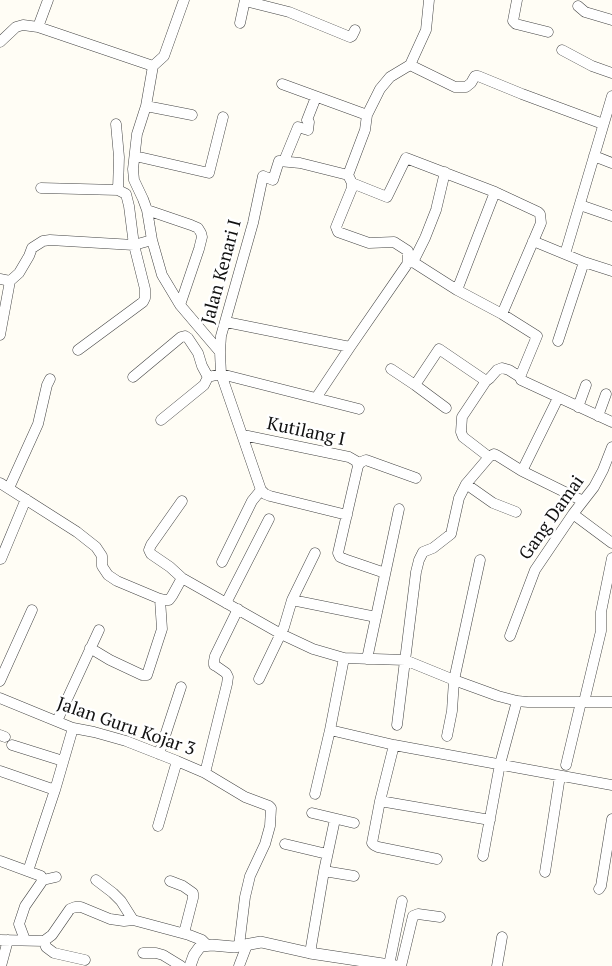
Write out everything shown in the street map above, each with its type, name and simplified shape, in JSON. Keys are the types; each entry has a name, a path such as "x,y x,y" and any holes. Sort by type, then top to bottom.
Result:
{"street":[{"path":"38,27 48,0"},
{"path":"128,191 134,180 133,168 138,134 146,106 153,66 164,56 184,0"},
{"path":"240,23 245,0 290,12 350,38 355,30"},
{"path":"429,0 426,30 410,65 390,77 380,89 367,115 365,130 350,179 352,188 336,229 338,232 369,243 394,242 408,251 410,262 537,336 520,378"},
{"path":"517,0 513,21 516,24 548,32"},
{"path":"578,6 585,12 612,20"},
{"path":"0,42 16,27 23,25 38,27 153,66"},
{"path":"562,50 592,66 612,73"},
{"path":"410,65 455,88 466,87 475,76 478,76 603,124"},
{"path":"282,84 367,115"},
{"path":"565,254 612,96"},
{"path":"316,97 307,120 309,122 308,130 298,127 284,161 350,179 387,197 406,158 495,192 540,214 541,223 502,314"},
{"path":"146,106 192,115"},
{"path":"135,156 208,173 223,116"},
{"path":"78,350 143,302 145,298 145,289 134,245 128,191 119,157 116,124"},
{"path":"594,156 612,163"},
{"name":"Jalan Kenari I","path":"214,375 220,352 221,336 253,223 263,176 273,180 279,161 284,161"},
{"path":"316,398 425,238 436,210 445,172"},
{"path":"41,188 128,191 143,199 162,274 180,306 220,352"},
{"path":"458,290 495,192"},
{"path":"580,205 612,216"},
{"path":"147,210 191,225 198,228 201,233 199,249 180,306"},
{"path":"0,335 5,280 19,274 32,248 43,241 134,245 152,240"},
{"path":"533,242 612,272"},
{"path":"558,341 584,262"},
{"path":"226,322 350,347"},
{"path":"134,377 184,336 188,338 198,353 202,366 214,375 358,409"},
{"path":"415,384 439,349 486,381"},
{"path":"489,457 463,437 461,432 462,416 486,381 497,370 502,368 509,370 523,382 612,422"},
{"path":"391,369 415,384 446,408"},
{"path":"161,420 214,375"},
{"path":"214,375 243,435 261,490 270,496 347,514"},
{"path":"50,379 38,424 4,486 77,532 96,547 102,556 102,566 108,575 116,581 160,599 170,600 182,578"},
{"path":"578,407 586,385"},
{"path":"598,416 606,394"},
{"path":"522,470 558,398"},
{"name":"Kutilang I","path":"243,435 349,457 356,460 358,466"},
{"name":"Gang Damai","path":"510,636 534,570 573,514 597,484 612,447"},
{"path":"397,725 419,560 423,552 433,548 451,534 458,498 466,484 489,457 494,454 583,501"},
{"path":"385,573 347,560 340,557 338,553 358,466 366,460 416,478"},
{"path":"466,484 493,503 516,512"},
{"path":"222,562 252,502 261,490"},
{"path":"1,560 26,499"},
{"path":"182,501 151,545 149,550 151,554 182,578 281,634 309,647 344,658 405,660 454,680 517,701 612,702"},
{"path":"367,659 399,509"},
{"path":"573,514 612,543"},
{"path":"226,603 269,519"},
{"path":"259,679 281,634 292,600 315,553"},
{"path":"566,765 601,632 601,612 612,558"},
{"path":"447,736 452,711 454,680 480,560"},
{"path":"90,648 110,660 142,675 147,675 162,629 160,599"},
{"path":"292,600 376,617"},
{"path":"205,773 228,677 226,673 216,666 215,656 238,609"},
{"path":"0,681 32,610"},
{"path":"57,721 99,630"},
{"path":"315,794 344,658"},
{"path":"159,754 180,687"},
{"name":"Jalan Guru Kojar 3","path":"0,698 73,728 126,741 177,761 205,773 245,798 271,808 270,826 265,844 250,876 245,897 243,946"},
{"path":"482,856 500,764 517,701"},
{"path":"28,872 73,728"},
{"path":"330,730 394,745 612,785"},
{"path":"6,739 63,761"},
{"path":"394,745 380,800 372,843 436,859"},
{"path":"158,826 177,761"},
{"path":"0,771 54,790"},
{"path":"545,872 560,776"},
{"path":"380,800 490,820"},
{"path":"312,813 354,823"},
{"path":"310,952 335,819"},
{"path":"599,889 612,819"},
{"path":"284,844 327,854"},
{"path":"0,861 41,876 43,880"},
{"path":"324,871 354,876"},
{"path":"25,940 20,924 25,906 43,880 56,877"},
{"path":"96,880 117,897 133,920"},
{"path":"170,881 183,886 193,893 184,933"},
{"path":"190,966 199,948 207,945 243,946 257,942 267,942 310,952 392,965 402,901"},
{"path":"1,966 4,940 44,940 52,935 70,909 75,907 81,907 110,919 133,920 184,933 202,940 207,945"},
{"path":"401,966 413,916 418,914 440,916"},
{"path":"497,966 502,937"},
{"path":"44,940 46,947 54,953 85,960"},
{"path":"239,966 243,946"},
{"path":"143,953 163,955 181,966"}]}
